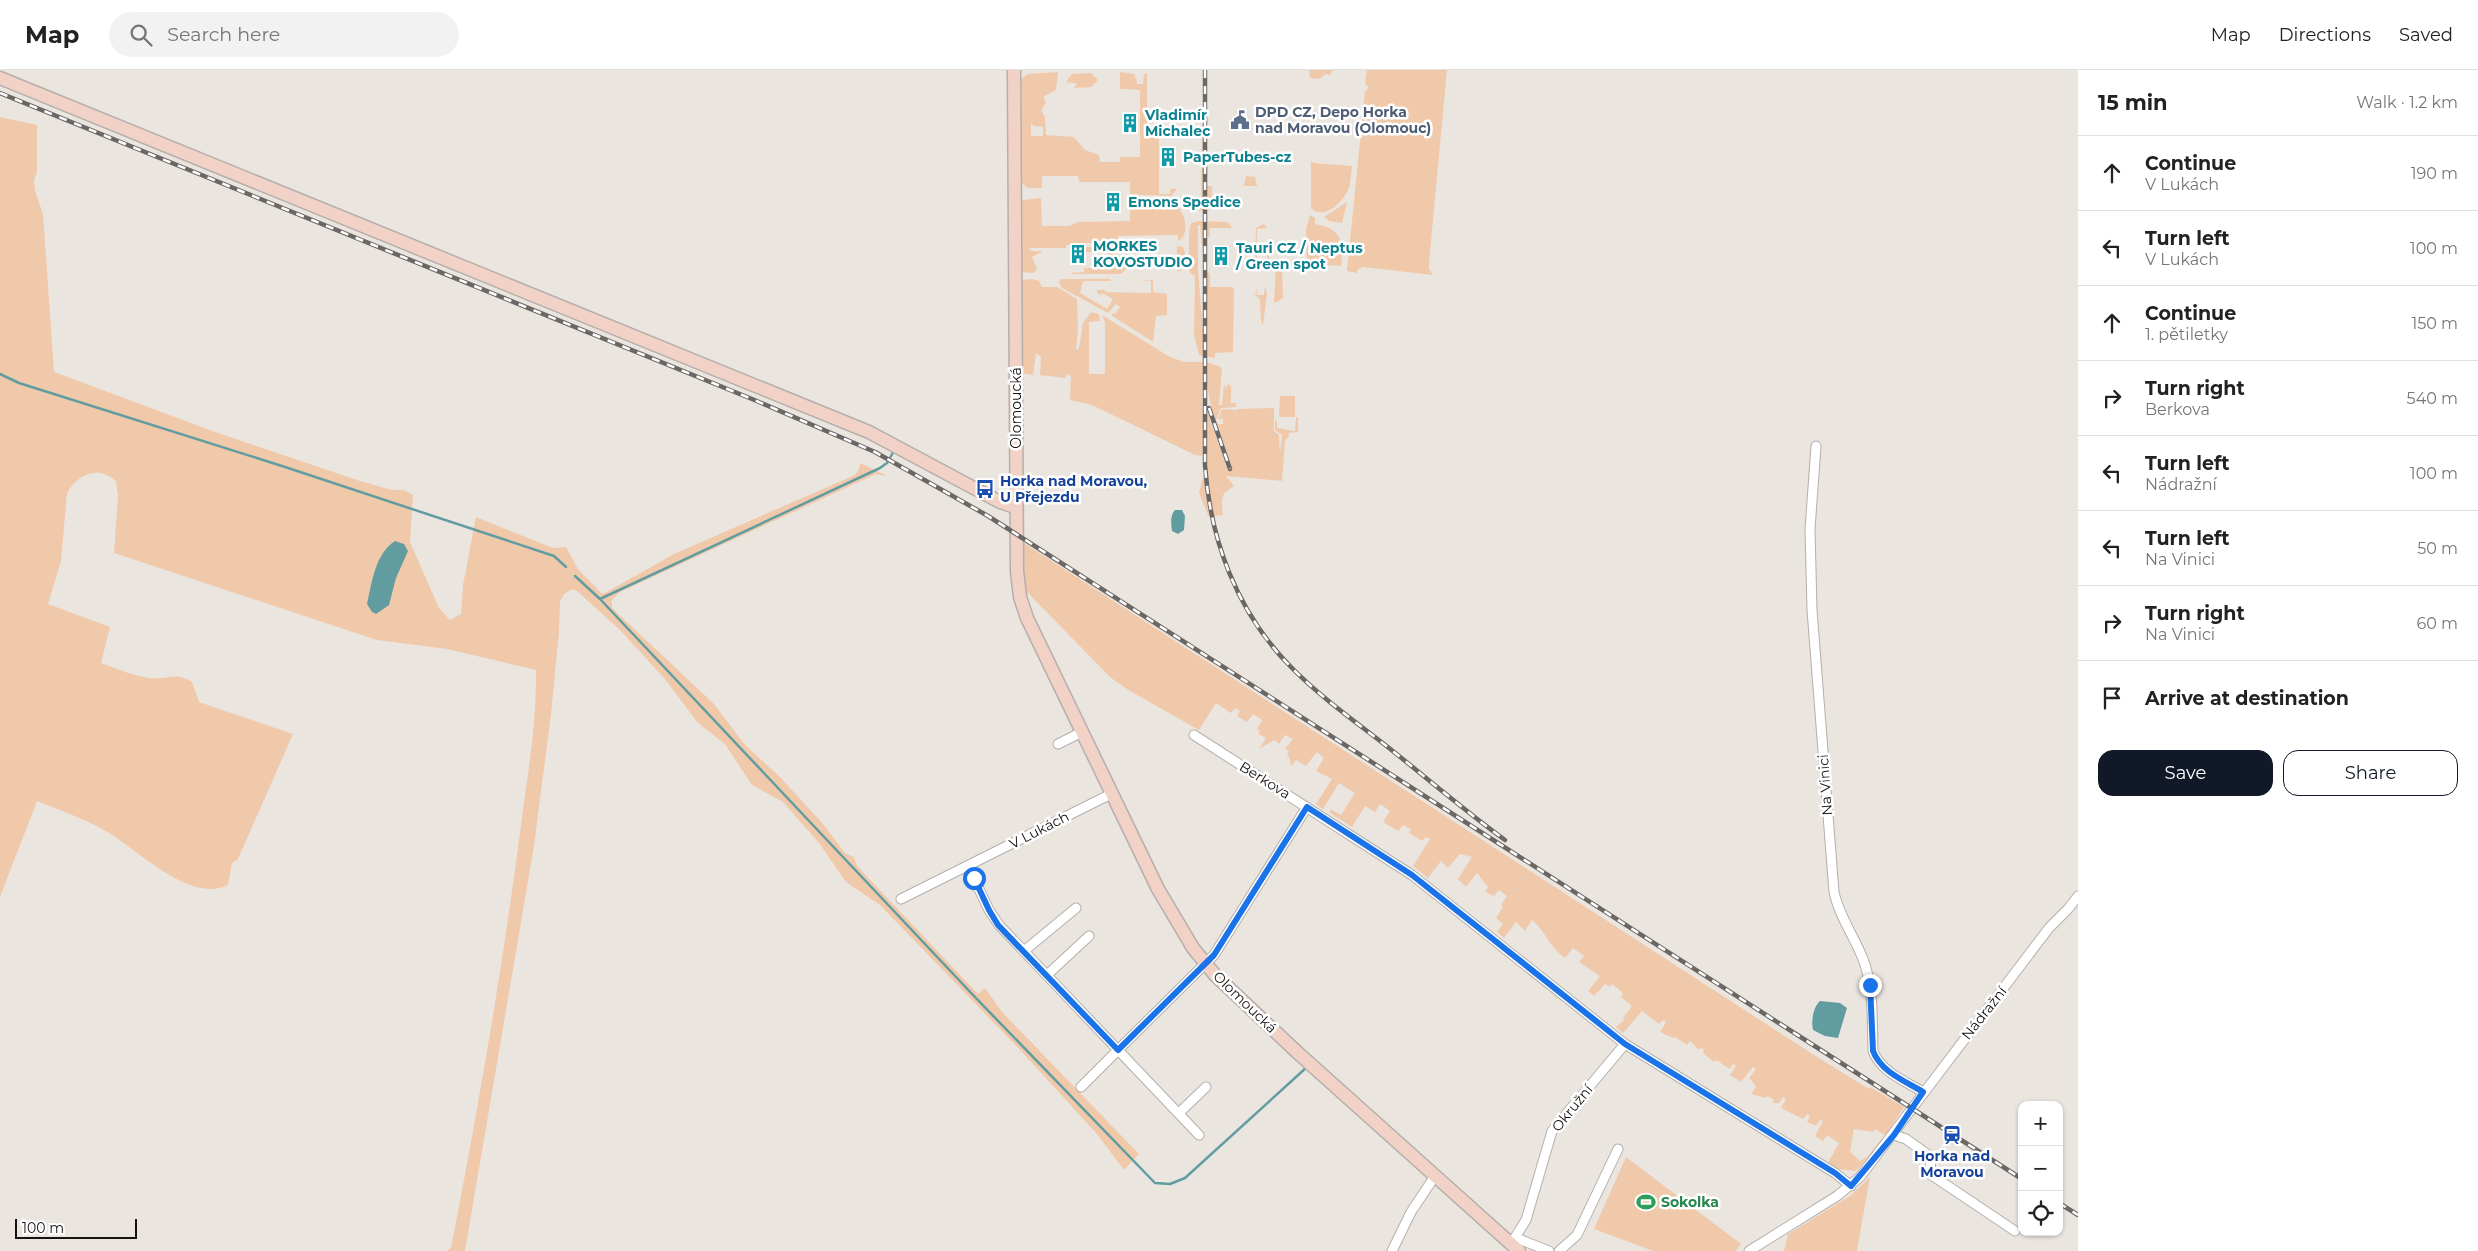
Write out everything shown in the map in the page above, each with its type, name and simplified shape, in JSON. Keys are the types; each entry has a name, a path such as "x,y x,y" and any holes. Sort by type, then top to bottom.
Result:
{"street":[{"name":"Olomoucká","path":"1014,70 1015,508 1017,579 1023,608 1111,794 1166,905 1188,942 1206,964 1298,1053 1435,1176 1515,1244"},
{"path":"0,78 898,446 1000,502 1015,508"},
{"name":"Na Vinici","path":"1816,446 1810,529 1812,610 1834,892 1837,907 1867,970 1870,985 1873,1051 1877,1060 1884,1068 1923,1092"},
{"path":"1058,744 1082,732"},
{"name":"Berkova","path":"1194,735 1412,875 1625,1044 1835,1173 1851,1186"},
{"name":"V Lukách","path":"901,899 1111,794"},
{"path":"1082,1088 1218,950 1307,807"},
{"path":"968,866 994,919 1199,1135"},
{"name":"Nádražní","path":"1749,1251 1851,1186 1894,1135 1923,1092 2049,928 2078,896"},
{"path":"1024,951 1076,908"},
{"path":"1047,976 1089,936"},
{"name":"Okružní","path":"1515,1244 1528,1214 1552,1131 1625,1044"},
{"path":"1179,1113 1206,1087"},
{"path":"1894,1135 1906,1139 1931,1157 1930,1174 2015,1230"},
{"path":"1559,1251 1574,1239 1581,1229 1618,1149"},
{"path":"1392,1251 1412,1212 1435,1176"},
{"path":"1515,1244 1548,1251"}],"shaded area":[{"path":"1309,70 1333,70 1330,75 1326,74 1319,79 1310,78"},
{"path":"1367,70 1447,70 1429,263 1429,269 1433,275 1363,267 1358,269 1357,273 1347,271 1365,91 1369,88 1365,83"},
{"path":"1058,72 1056,90 1043,97 1046,102 1041,111 1045,117 1046,135 1074,137 1085,150 1099,155 1100,162 1120,162 1120,157 1140,157 1140,90 1120,89 1120,72 1135,74 1135,77 1132,77 1136,78 1137,84 1143,84 1144,74 1147,73 1147,127 1159,127 1159,194 1170,194 1170,189 1177,189 1171,196 1140,195 1139,199 1157,201 1155,205 1158,201 1159,204 1167,202 1170,205 1174,203 1178,206 1185,222 1182,238 1178,241 1178,235 1118,236 1118,246 1122,246 1122,250 1127,251 1127,254 1103,243 1072,243 1072,245 1066,245 1066,248 1029,248 1031,251 1043,251 1032,257 1037,269 1034,273 1020,272 1019,204 1023,200 1041,198 1042,226 1069,226 1078,222 1130,221 1130,182 1079,182 1078,176 1042,176 1042,188 1028,188 1020,182 1020,80 1028,74","holes":["1031,123 1034,126 1043,127 1043,136 1031,136"]},
{"path":"1091,73 1098,80 1091,87 1074,88 1077,84 1070,82 1068,84 1067,80 1072,74"},
{"path":"0,117 37,125 37,171 34,181 35,191 43,214 54,372 218,433 360,481 392,490 404,490 413,495 410,542 439,608 450,620 461,614 463,585 476,517 553,548 566,547 578,569 601,593 605,593 674,554 855,475 860,463 888,476 876,474 620,592 612,600 612,608 714,704 745,745 781,778 823,824 845,853 854,857 857,866 978,994 985,988 1002,1012 1139,1154 1124,1170 1097,1134 1022,1052 880,905 846,882 819,843 783,802 752,785 725,744 698,723 664,678 620,630 577,591 572,589 564,594 560,602 551,714 534,846 465,1251 447,1251 451,1248 461,1198 504,948 530,759 535,714 536,670 447,649 377,640 114,553 118,496 116,481 102,473 89,474 83,477 67,493 61,561 48,604 110,627 101,663 144,677 181,677 192,682 199,702 293,734 238,859 232,863 228,885 213,889 196,887 180,881 104,830 37,801 0,897"},
{"path":"1202,126 1203,157 1208,161 1207,186 1212,186 1212,208 1205,212 1196,209 1196,203 1201,202"},
{"path":"1311,161 1314,163 1352,166 1348,190 1337,205 1327,211 1321,212 1311,208"},
{"path":"1246,176 1255,177 1257,186 1244,186"},
{"path":"1347,202 1342,223 1329,221 1324,217"},
{"path":"1310,215 1315,218 1315,224 1331,229 1336,233 1341,243 1341,266 1307,264 1306,229"},
{"path":"1198,221 1228,222 1232,228 1210,228 1210,238 1206,234 1204,222 1204,244 1202,245 1200,225 1198,225 1198,270 1204,344 1206,340 1206,272 1210,273 1210,287 1232,287 1234,289 1233,352 1215,353 1215,358 1199,355 1194,335 1195,276 1191,274 1189,269 1189,231 1191,223"},
{"path":"1264,224 1267,228 1257,229 1257,263 1267,263 1267,243 1270,264 1260,266 1255,262 1256,228"},
{"path":"1177,246 1183,247 1185,257 1183,267 1179,272 1172,265 1172,258 1177,258"},
{"path":"1080,247 1096,247 1109,250 1127,260 1126,269 1121,274 1070,274 1084,272 1084,268 1108,268 1108,252 1080,252"},
{"path":"1276,263 1282,265 1283,298 1274,302"},
{"path":"1032,279 1039,281 1042,287 1057,287 1077,299 1078,328 1076,350 1079,348 1083,323 1091,312 1099,314 1100,321 1089,322 1089,374 1105,374 1105,322 1102,315 1170,357 1184,362 1203,362 1202,419 1203,402 1206,402 1210,420 1228,469 1232,468 1210,403 1206,362 1219,366 1222,369 1219,405 1222,405 1224,384 1226,389 1228,384 1231,386 1231,403 1236,403 1236,407 1221,408 1216,420 1218,424 1223,424 1223,419 1218,419 1222,409 1274,408 1274,431 1279,435 1280,453 1282,435 1275,430 1275,421 1277,421 1277,428 1295,431 1296,417 1298,417 1298,432 1289,433 1285,441 1282,481 1226,476 1234,486 1224,493 1222,501 1223,515 1209,517 1199,493 1204,473 1208,473 1207,449 1203,449 1202,456 1195,455 1092,405 1070,400 1071,376 1067,374 1065,378 1040,375 1041,357 1036,353 1033,375 1019,373 1021,280"},
{"path":"1061,279 1110,279 1111,281 1083,281 1080,293 1107,309 1113,299 1102,293 1101,295 1097,293 1097,290 1105,290 1105,292 1151,293 1151,281 1140,280 1153,280 1153,292 1167,294 1167,315 1156,316 1153,342 1111,315 1115,314 1120,307 1116,304 1108,313 1062,288 1059,282"},
{"path":"1265,286 1267,294 1263,325 1261,321 1260,299 1254,294 1256,294 1257,288 1257,295 1264,295"},
{"path":"1280,396 1295,396 1295,417 1279,417"},
{"path":"1021,541 1814,1055 1869,1089 1870,1087 1904,1107 1879,1145 1856,1171 1837,1169 1828,1163 1839,1143 1827,1135 1823,1141 1815,1136 1823,1121 1820,1120 1816,1126 1807,1122 1810,1116 1807,1114 1803,1119 1781,1108 1786,1099 1783,1097 1779,1103 1773,1103 1774,1100 1768,1096 1766,1098 1751,1094 1756,1086 1749,1078 1756,1069 1753,1067 1741,1082 1730,1075 1736,1066 1733,1064 1730,1069 1716,1060 1714,1062 1703,1053 1704,1050 1701,1048 1699,1050 1690,1041 1687,1045 1675,1037 1673,1038 1660,1032 1666,1022 1663,1020 1659,1024 1642,1011 1623,1033 1616,1027 1624,1020 1623,1018 1632,1006 1621,997 1623,993 1612,984 1610,987 1605,984 1594,996 1588,991 1600,976 1579,962 1584,956 1573,948 1565,958 1532,920 1525,931 1516,922 1504,938 1497,932 1503,924 1496,918 1507,896 1499,890 1494,896 1485,892 1488,887 1477,873 1466,887 1458,879 1472,857 1460,854 1448,868 1441,861 1428,878 1413,866 1430,839 1426,837 1422,841 1409,833 1411,829 1403,825 1398,831 1383,822 1390,811 1380,804 1375,812 1365,806 1352,827 1330,813 1331,809 1341,815 1355,793 1339,783 1323,809 1316,804 1332,779 1316,771 1324,758 1317,752 1306,766 1296,760 1291,766 1287,755 1289,751 1285,749 1293,739 1285,735 1279,744 1274,740 1259,749 1266,738 1258,734 1260,731 1257,729 1262,720 1253,714 1247,722 1237,716 1240,711 1235,708 1231,713 1216,703 1199,730 1130,691 1111,678 1024,589","holes":["1854,1129 1873,1132 1875,1129 1885,1135 1867,1157 1860,1161 1850,1152"]},
{"name":"Sokolka","path":"1626,1157 1741,1244 1736,1251 1653,1251 1594,1229"},
{"path":"1870,1177 1857,1251 1784,1251 1788,1234 1850,1196"}],"water":[{"path":"1175,510 1182,510 1185,516 1184,530 1178,534 1172,531 1171,523"},
{"path":"395,541 404,544 408,551 396,578 389,605 376,614 372,612 367,604 375,569 383,553"},
{"path":"1820,1001 1840,1003 1847,1008 1838,1038 1825,1036 1813,1030 1813,1015"}],"waterway":[{"path":"0,374 19,383 282,466 554,556 566,567"},
{"path":"600,599 880,468 887,463 895,449"},
{"path":"575,576 600,599 973,995 1155,1183 1170,1184 1185,1178 1307,1067"}],"railway":[{"path":"1205,70 1205,465 1213,520 1220,547 1230,573 1241,598 1255,622 1271,645 1290,666 1338,709 1505,840"},
{"path":"0,93 752,399 875,452 988,516 2018,1176"},
{"path":"1209,408 1230,469"},
{"path":"2063,1206 2078,1215"}],"place":[{"name":"DPD CZ, Depo Horka nad Moravou (Olomouc)","path":"1240,120"},
{"name":"Vladimír Michalec","path":"1130,123"},
{"name":"PaperTubes-cz","path":"1168,157"},
{"name":"Emons Spedice","path":"1113,202"},
{"name":"MORKES KOVOSTUDIO","path":"1078,254"},
{"name":"Tauri CZ / Neptus / Green spot","path":"1221,256"},
{"name":"Horka nad Moravou, U Přejezdu","path":"985,489"},
{"name":"Horka nad Moravou","path":"1952,1135"},
{"name":"Sokolka","path":"1646,1202"}],"route":[{"path":"974,878 998,925 1118,1050 1214,955 1307,807 1412,875 1625,1044 1835,1173 1851,1186 1894,1135 1923,1092 1884,1068 1877,1060 1873,1051 1870,985"}]}
